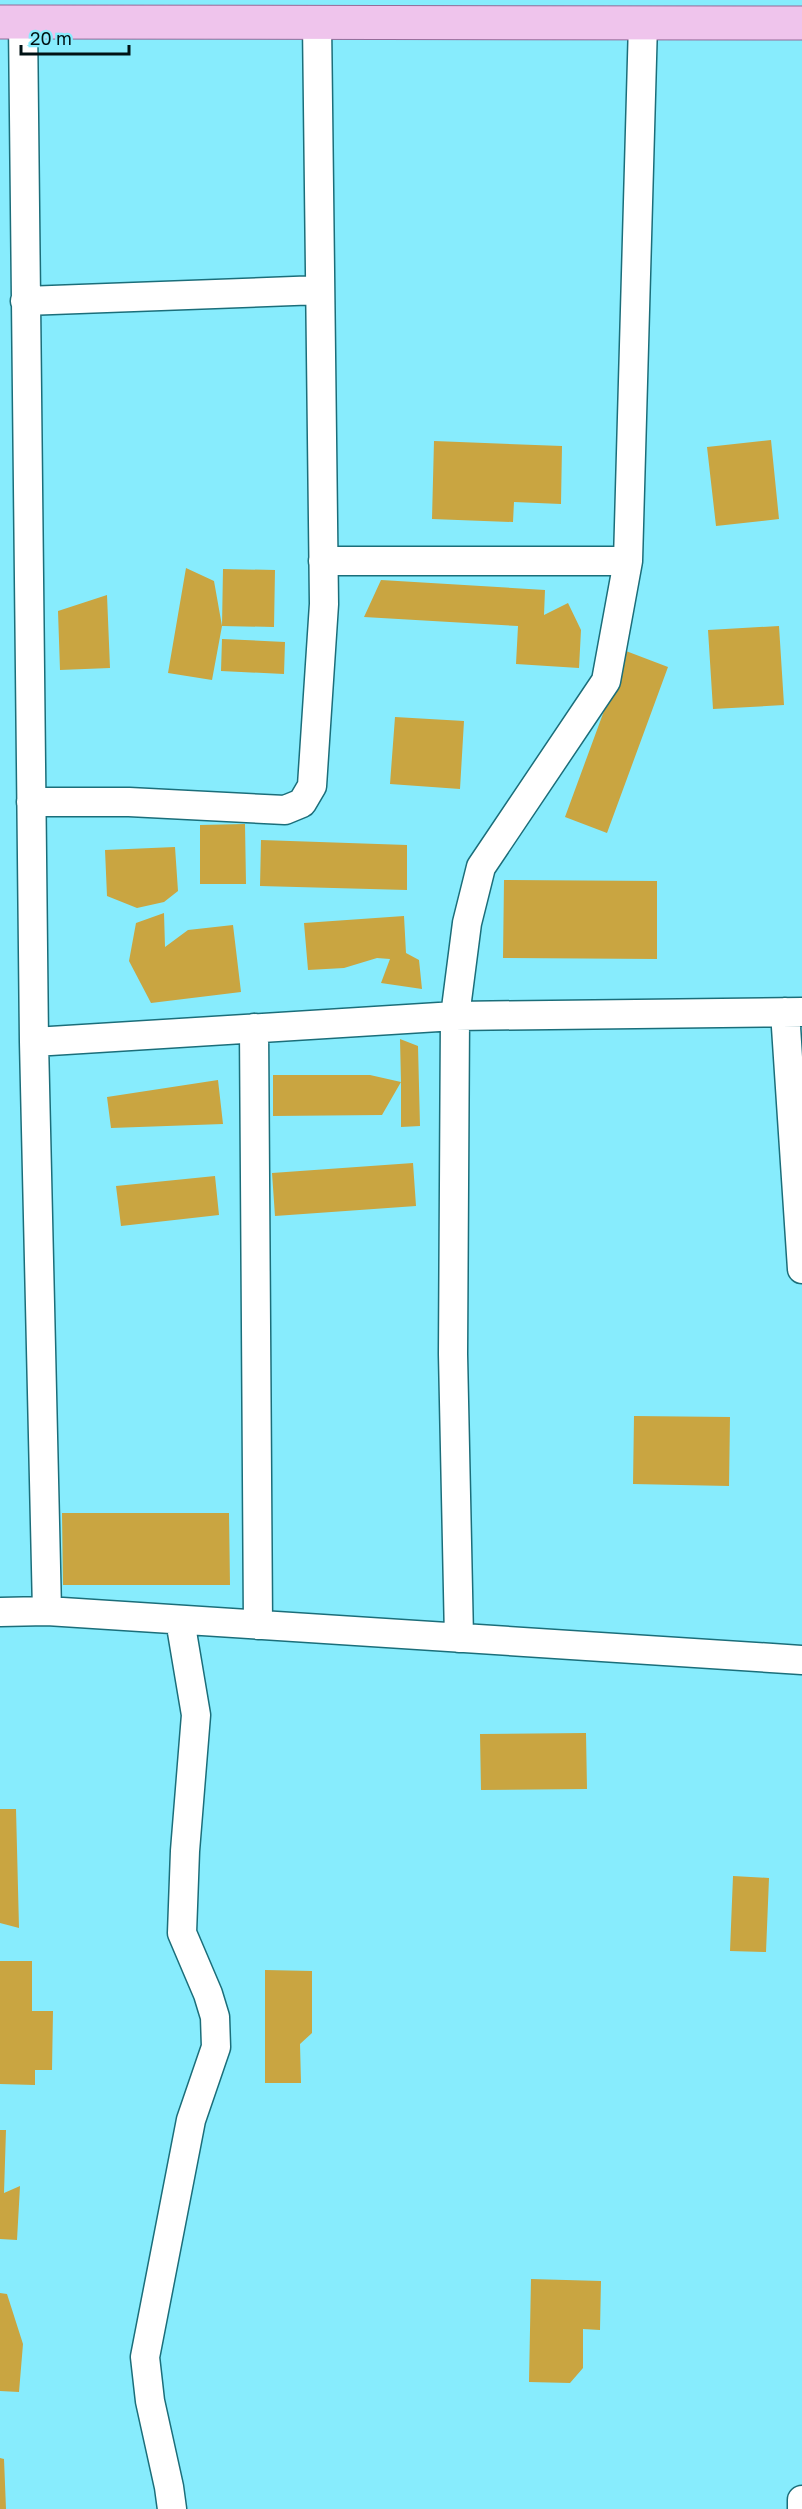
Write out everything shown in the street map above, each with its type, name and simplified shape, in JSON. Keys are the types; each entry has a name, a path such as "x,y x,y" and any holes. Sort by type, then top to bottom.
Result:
{"main road":[{"path":"11,22 802,23"}],"street":[{"path":"11,22 25,301 34,1042 47,1611"},
{"path":"31,802 129,802 285,810 302,803 312,786 324,604 317,22"},
{"path":"459,1638 453,1354 455,1016 467,923 481,867 606,681 628,561 643,23"},
{"path":"25,301 320,290"},
{"path":"323,561 628,561"},
{"path":"34,1042 455,1016 794,1012 802,1269"},
{"path":"254,1028 258,1625"},
{"path":"0,1612 47,1611 802,1660"},
{"path":"172,2509 150,2401 145,2357 191,2120 216,2047 215,2017 208,1994 182,1933 185,1851 196,1715 180,1620"},
{"path":"802,2500 802,2509"}],"building":[{"path":"771,440 779,519 716,526 707,447"},
{"path":"434,441 562,446 561,504 514,502 513,522 432,519"},
{"path":"186,568 214,581 222,626 212,680 168,673"},
{"path":"223,569 275,570 274,627 222,626"},
{"path":"381,580 545,590 544,615 568,603 581,630 579,668 516,664 518,626 364,617"},
{"path":"107,595 110,668 60,670 58,611"},
{"path":"779,626 784,705 713,709 708,630"},
{"path":"222,639 285,642 284,674 221,671"},
{"path":"626,651 668,667 607,833 565,817"},
{"path":"395,717 464,721 460,789 390,784"},
{"path":"245,824 246,884 200,884 200,825"},
{"path":"261,840 407,845 407,890 260,886"},
{"path":"175,847 178,891 164,902 137,908 107,896 105,850"},
{"path":"504,880 657,881 657,959 503,958"},
{"path":"164,913 165,947 188,930 233,925 241,992 151,1003 129,961 136,923"},
{"path":"404,916 406,953 419,960 422,989 381,983 390,959 377,958 344,968 308,970 304,923"},
{"path":"400,1039 418,1046 420,1126 401,1127"},
{"path":"273,1075 370,1075 401,1082 382,1115 273,1116"},
{"path":"218,1080 223,1124 111,1128 107,1097"},
{"path":"413,1163 416,1206 275,1216 272,1173"},
{"path":"215,1176 219,1215 121,1226 116,1186"},
{"path":"634,1416 730,1417 729,1486 633,1484"},
{"path":"62,1513 229,1513 230,1585 63,1585"},
{"path":"586,1733 587,1789 481,1790 480,1734"},
{"path":"0,1809 16,1809 19,1928 0,1923"},
{"path":"733,1876 769,1878 766,1952 730,1951"},
{"path":"0,1961 32,1961 32,2011 53,2011 52,2070 35,2070 35,2085 0,2084"},
{"path":"265,1970 312,1971 312,2033 300,2044 301,2083 265,2083"},
{"path":"0,2130 6,2130 4,2193 20,2186 17,2240 0,2239"},
{"path":"531,2279 601,2281 600,2330 583,2329 583,2368 570,2383 529,2382"},
{"path":"0,2293 7,2294 23,2344 19,2392 0,2391"},
{"path":"0,2458 4,2459 6,2509 0,2509"}]}
